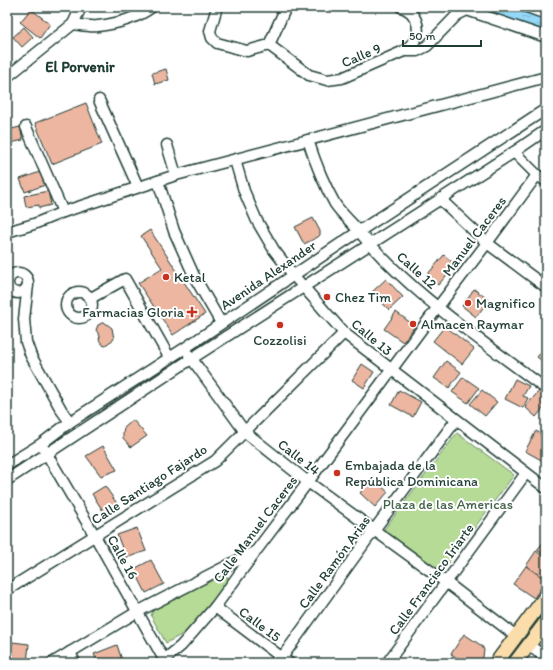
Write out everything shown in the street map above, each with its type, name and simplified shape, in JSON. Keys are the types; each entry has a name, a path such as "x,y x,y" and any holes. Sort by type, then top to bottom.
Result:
{"main road":[{"path":"496,663 546,596"},
{"path":"515,663 546,622"},
{"path":"516,636 529,645"}],"street":[{"path":"8,75 73,24 81,7"},
{"path":"73,24 97,26 121,21 152,7"},
{"path":"217,7 210,31 212,38 217,43 247,51 269,45 286,7"},
{"path":"402,7 409,9 416,19 418,32 414,41 404,51"},
{"path":"527,7 546,14"},
{"name":"Calle 9","path":"269,45 309,75 327,80 342,78 404,51 417,51 427,46 457,15 467,10 546,37"},
{"path":"7,232 176,175 546,77"},
{"path":"99,100 138,187"},
{"name":"Avenida Alexander","path":"7,465 41,444 70,422 185,348 358,232 546,109"},
{"path":"26,127 63,212"},
{"name":"Avenida Alexander","path":"7,480 191,359 546,130"},
{"name":"Calle 12","path":"308,140 319,173 336,204 369,245 414,288 546,389"},
{"path":"167,145 176,175"},
{"path":"514,152 537,175 546,181"},
{"name":"Calle 13","path":"235,160 244,191 257,221 274,250 294,276 344,333 391,371 546,488"},
{"name":"Manuel Caceres","path":"391,371 537,175"},
{"path":"158,181 174,231 195,278 221,323"},
{"path":"440,199 487,243 546,287"},
{"path":"14,295 8,284 9,279 16,274 22,274 27,278 28,285 24,319 26,342 31,356 62,411 70,422"},
{"path":"90,298 125,279 169,357"},
{"path":"14,295 26,291 28,285"},
{"path":"14,295 23,296 26,303"},
{"name":"Calle Santiago Fajardo","path":"7,590 215,461 344,333"},
{"name":"Calle 14","path":"185,348 191,359 245,432 308,482 516,636"},
{"name":"Calle Manuel Caceres","path":"165,662 215,607 391,371"},
{"name":"Calle Ramón Arias","path":"283,661 374,530 456,420"},
{"name":"Calle 16","path":"41,444 95,536 165,662"},
{"name":"Calle Francisco Iriarte","path":"387,663 526,473"},
{"path":"52,663 137,612 256,551"},
{"name":"Calle 15","path":"215,607 283,661"},
{"path":"529,645 546,658"},
{"path":"70,652 75,663"}],"green space":[{"name":"Plaza de las Americas","path":"457,433 514,475 439,575 382,532"},
{"path":"221,574 228,577 228,585 192,629 166,643 151,616 153,610"}],"water":[{"path":"475,7 508,7 546,20 546,31"}],"building":[{"path":"31,9 50,24 40,38 20,22"},
{"path":"24,27 33,37 22,47 13,37"},
{"path":"166,69 169,80 155,84 152,73"},
{"path":"86,103 102,144 52,164 35,123"},
{"path":"20,127 23,140 7,144 7,130"},
{"path":"40,172 45,185 25,192 20,179"},
{"path":"48,191 51,205 39,208 39,205 26,207 24,196"},
{"path":"313,218 320,231 320,235 304,244 295,227"},
{"path":"150,230 205,314 173,335 138,283 162,268 141,236"},
{"path":"444,255 456,265 438,285 427,275"},
{"path":"386,279 403,297 389,310 372,292"},
{"path":"474,289 489,300 476,317 462,306"},
{"path":"396,312 415,326 403,342 384,329"},
{"path":"104,322 112,328 114,339 104,346 99,340 100,336 96,330 98,325"},
{"path":"445,326 474,349 462,364 433,341"},
{"path":"546,346 546,364 537,357"},
{"path":"446,361 461,372 449,388 434,378"},
{"path":"362,364 374,372 364,388 352,380"},
{"path":"463,377 479,388 468,403 452,392"},
{"path":"515,379 529,386 523,396 528,398 523,408 505,399"},
{"path":"399,390 421,402 413,417 391,405"},
{"path":"482,390 497,402 485,416 470,404"},
{"path":"539,391 546,398 546,405 536,417 525,407"},
{"path":"133,420 147,436 131,447 123,438 123,433 124,428"},
{"path":"536,431 546,437 546,456 543,461 525,451"},
{"path":"103,446 117,470 101,476 86,456"},
{"path":"372,478 388,492 375,507 360,493"},
{"path":"105,486 120,508 107,517 92,494"},
{"path":"137,528 146,551 126,558 117,535"},
{"path":"545,540 546,541 546,556 537,550"},
{"path":"536,551 546,559 546,580 526,566"},
{"path":"151,560 164,584 146,593 134,569"},
{"path":"526,566 546,580 534,598 513,584"},
{"path":"464,634 482,646 484,650 483,657 479,663 465,663 451,654"},
{"path":"12,642 29,644 27,663 10,661"},
{"path":"117,645 122,660 116,663 98,663 94,654"}],"place":[{"name":"Ketal","path":"166,277"},
{"name":"Chez Tim","path":"327,297"},
{"name":"Magnifico","path":"468,303"},
{"name":"Farmacias Gloria","path":"192,312"},
{"name":"Almacen Raymar","path":"413,324"},
{"name":"Cozzolisi","path":"280,325"},
{"name":"Embajada de la República Dominicana","path":"337,473"}],"district":[{"name":"El Porvenir","path":"80,67"}]}
